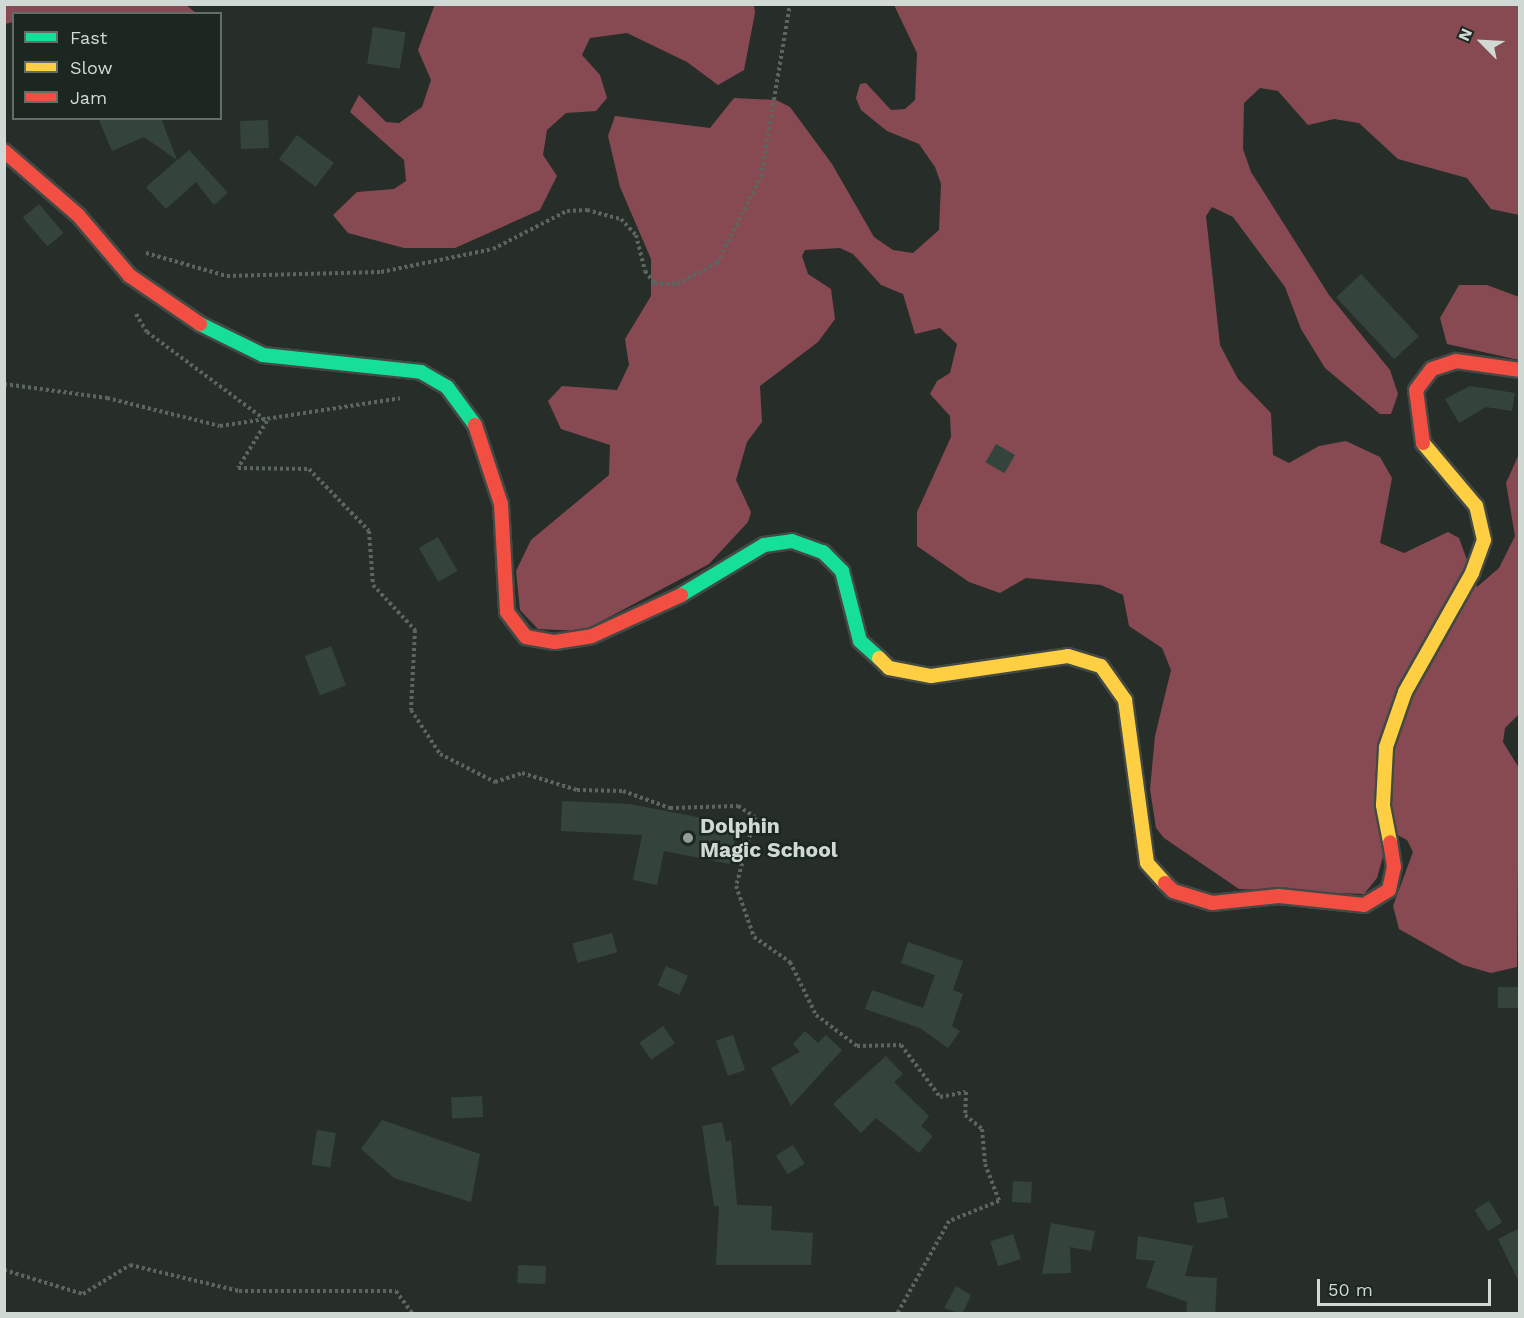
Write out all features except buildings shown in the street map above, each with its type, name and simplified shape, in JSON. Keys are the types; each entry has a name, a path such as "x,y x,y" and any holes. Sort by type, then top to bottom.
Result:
{"main road":[{"path":"4,151 78,215 111,255 165,303 263,355 421,372 447,387 473,421 488,456 501,504 507,612 526,637 555,642 592,636 676,598 764,545 792,541 823,552 842,571 853,597 860,641 889,668 931,676 1068,656 1101,666 1125,700 1148,862 1173,891 1212,903 1279,896 1364,905 1389,890 1394,867 1383,805 1386,747 1409,682 1472,573 1484,540 1476,506 1423,445 1416,390 1432,369 1456,361 1520,370"}],"path":[{"path":"111,255 143,252 227,276 381,272 493,249 567,211 587,210 621,219 636,235 645,271 654,282 677,284 717,263 760,177 790,4"},
{"path":"4,384 107,398 220,426 267,421 408,398"},
{"path":"267,421 238,468 309,469 369,531 373,585 415,630 411,710 440,754 495,782 522,773 577,790 623,791 670,808 738,806 755,817 735,886 753,937 790,962 816,1015 857,1046 901,1046 940,1097 966,1092 964,1115 982,1129 985,1164 999,1201 949,1221 897,1314"},
{"path":"4,1270 83,1294 130,1264 238,1290 396,1291 413,1314"}],"shaded area":[{"path":"435,4 754,4 755,13 744,70 718,85 687,62 627,33 590,38 582,55 600,75 607,98 596,111 566,113 547,130 543,155 557,176 540,210 455,248 404,248 348,233 333,215 357,192 394,189 406,181 404,160 350,112 359,95 386,122 399,123 422,107 431,80 418,50"},
{"path":"5,5 186,5 195,12 12,12 12,22 5,24"},
{"path":"894,5 1519,5 1519,215 1491,209 1467,178 1398,159 1359,123 1334,119 1308,125 1278,91 1260,88 1244,103 1243,149 1251,172 1329,295 1390,370 1398,394 1391,414 1380,414 1325,368 1301,329 1285,287 1233,217 1212,207 1206,216 1220,345 1238,379 1271,413 1273,455 1289,463 1319,446 1346,441 1380,457 1392,478 1380,543 1404,553 1448,532 1459,538 1477,587 1499,568 1515,536 1506,483 1519,454 1519,714 1505,728 1503,742 1519,768 1517,967 1491,973 1463,965 1399,929 1393,906 1413,852 1407,840 1390,831 1377,878 1364,894 1239,889 1164,838 1156,828 1150,789 1155,736 1171,670 1162,648 1129,626 1123,595 1101,585 1026,578 1000,593 969,582 917,546 917,512 951,437 950,416 930,394 937,381 950,373 957,344 940,328 915,334 903,294 881,285 853,254 840,248 805,250 802,256 808,274 831,289 835,319 818,342 760,386 762,422 747,442 736,480 751,512 748,522 709,564 583,631 538,629 520,610 516,571 531,540 609,475 610,445 561,429 548,401 562,386 617,390 629,365 625,339 651,296 651,259 620,187 608,136 615,116 710,128 734,98 776,100 790,107 832,164 874,237 893,250 913,253 939,230 941,184 935,167 919,144 887,131 861,110 856,98 860,84 866,83 891,110 905,109 915,100 917,53"},
{"path":"1459,285 1487,285 1519,297 1519,360 1447,344 1440,318"}],"traffic: fast":[{"path":"200,324 263,355 421,372 447,387 475,425"},
{"path":"681,595 764,545 792,541 823,552 842,571 860,641 879,658"}],"traffic: slow":[{"path":"1390,842 1383,805 1386,747 1405,692 1472,573 1484,540 1476,506 1423,443"},
{"path":"879,658 889,668 931,676 1068,656 1101,666 1125,700 1147,863 1165,883"}],"traffic: jam":[{"path":"4,151 78,215 130,276 200,324"},
{"path":"1423,443 1416,390 1432,369 1456,361 1520,370"},
{"path":"475,425 501,504 507,612 526,637 555,642 592,636 681,595"},
{"path":"1165,883 1173,891 1212,903 1279,896 1364,905 1389,890 1394,867 1390,842"}],"place":[{"name":"Dolphin Magic School","path":"688,838"}]}
